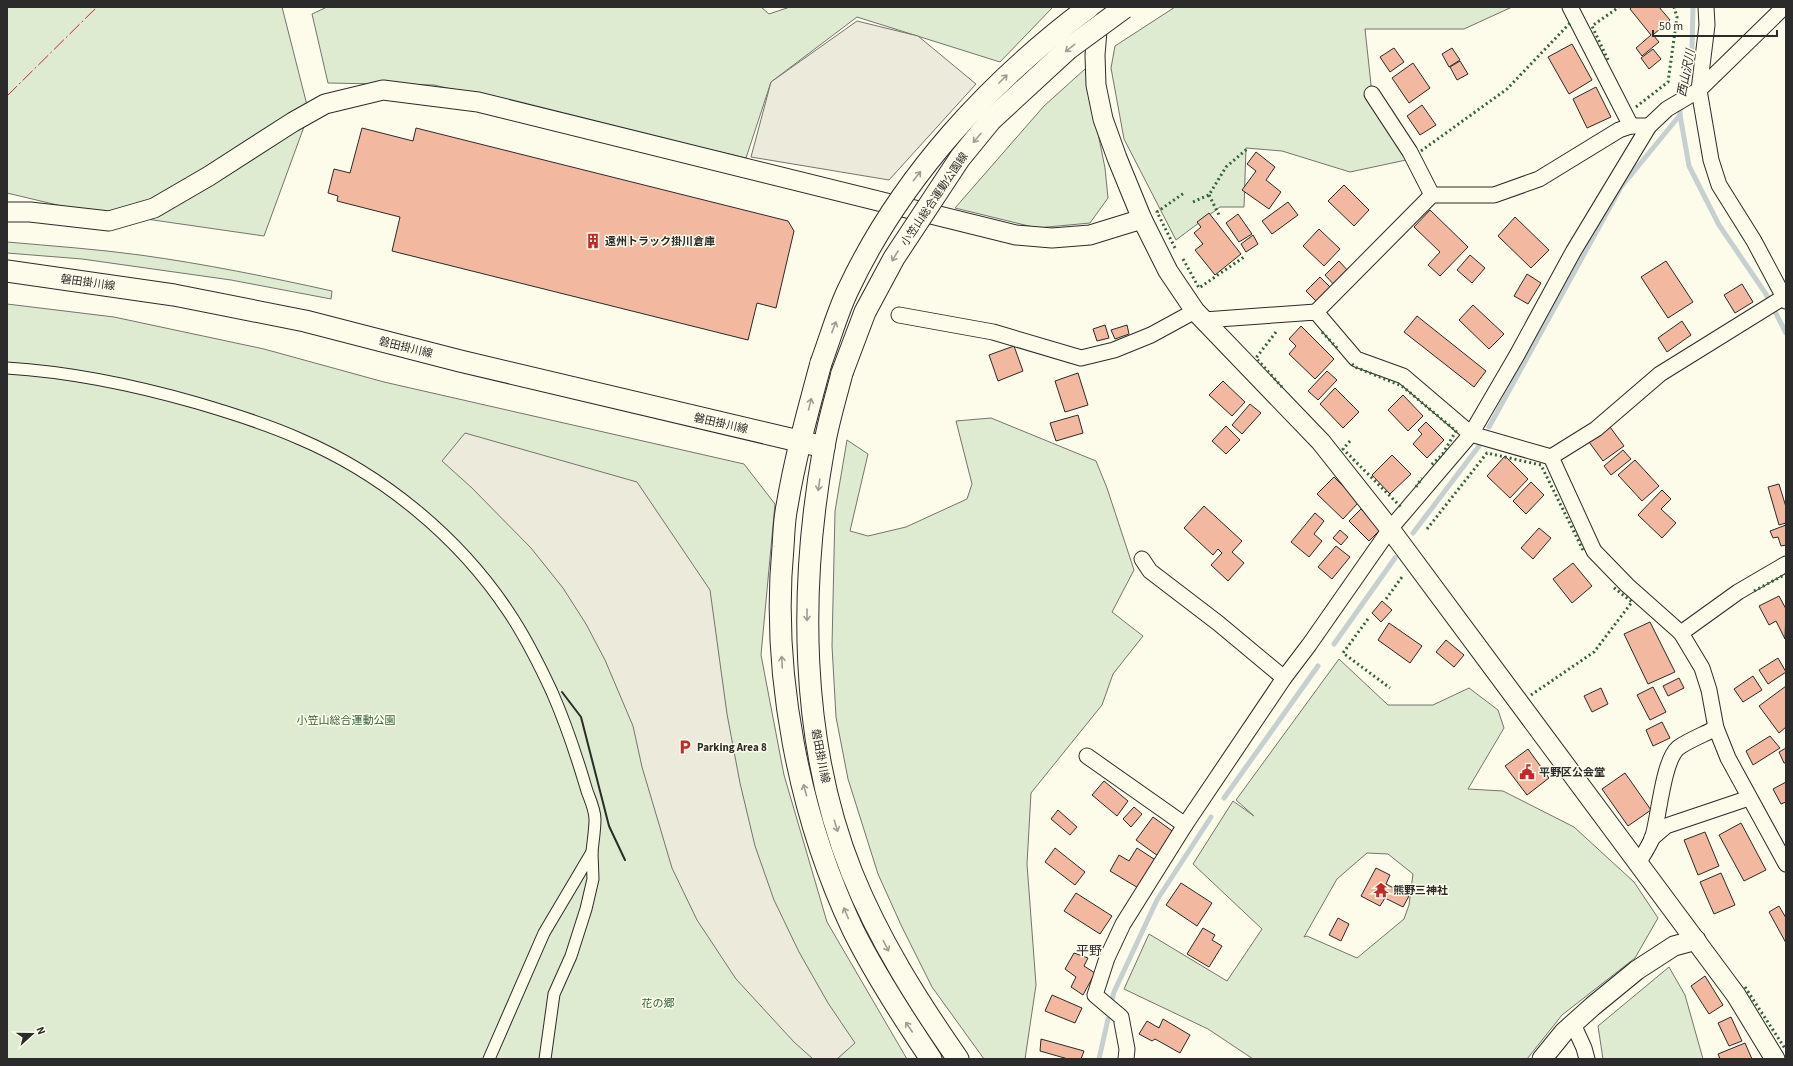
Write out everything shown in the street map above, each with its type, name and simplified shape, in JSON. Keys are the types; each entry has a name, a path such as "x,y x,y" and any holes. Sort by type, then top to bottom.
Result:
{"main road":[{"name":"小笠山総合運動公園線","path":"800,442 821,363 848,290 876,239 915,178 976,107 1019,63 1058,30 1089,7"},
{"name":"小笠山総合運動公園線","path":"824,447 842,373 865,312 894,258 960,158 991,120 1068,49 1124,7"},
{"name":"磐田掛川線","path":"7,271 174,295 305,321 467,363 824,447 810,551 807,609 808,670 814,719 823,771 835,823 852,873 869,911 898,968 924,1010 958,1059"},
{"name":"磐田掛川線","path":"800,442 786,508 781,564 780,619 783,672 801,776 816,832 834,882 854,930 905,1020 931,1059"}],"street":[{"path":"1099,7 1095,55 1096,85 1103,119 1142,219 1168,271 1200,315 1322,442 1390,529 1736,995 1775,1059"},
{"path":"1570,7 1631,126"},
{"path":"1316,312 1356,359 1403,376 1471,434 1551,457 1596,429 1660,374 1762,310 1783,299 1754,241 1719,185 1711,160 1696,93 1707,25 1706,7"},
{"path":"1126,1059 1127,1049 1121,1017 1095,995 1107,958 1123,924 1185,825 1284,678 1390,529 1471,434 1517,355 1573,252 1649,126 1667,109 1696,93 1784,7"},
{"path":"7,212 30,212 109,221 154,208 209,176 293,122 325,104 383,90 478,102 1016,235 1052,238 1090,235 1142,219"},
{"path":"1372,94 1410,152 1432,195"},
{"path":"899,314 993,332 1081,358 1114,350 1200,315 1316,312 1432,195 1494,195 1539,179 1619,130 1631,126 1649,126"},
{"path":"7,368 77,374 122,383 213,408 300,439 356,467 377,481 426,520 475,568 507,610 531,647 559,708 585,782 595,817 592,852 593,879 586,909 571,956 554,994 545,1059"},
{"path":"1551,457 1594,551 1627,584 1681,633 1702,668 1709,690 1716,728 1728,758 1786,864"},
{"path":"1142,559 1150,571 1218,623 1284,678"},
{"path":"1681,633 1738,592 1786,564"},
{"path":"1638,863 1652,838 1658,818 1662,787 1668,766 1677,749 1716,728"},
{"path":"1087,756 1185,825"},
{"path":"1652,838 1666,826 1749,798"},
{"path":"489,1059 544,933 592,852"},
{"path":"1542,1059 1573,1024 1637,970 1674,946 1696,940"},
{"path":"1573,1024 1584,1048 1587,1059"}],"green space":[{"path":"7,7 282,7 309,113 264,236 70,208 7,193"},
{"path":"327,7 761,7 769,14 790,7 1053,7 1000,62 857,17 771,82 746,158 434,85 328,83 312,14"},
{"path":"1175,7 1512,7 1464,29 1365,29 1372,94 1406,160 1350,172 1282,151 1246,148 1244,207 1220,207 1176,240 1124,139 1111,68 1115,46"},
{"path":"1085,69 1105,168 1108,198 1090,223 1037,228 955,208 1044,106"},
{"path":"7,242 123,253 213,267 332,291 331,299 231,280 82,259 7,253"},
{"name":"小笠山総合運動公園","path":"7,304 114,317 264,349 384,382 744,464 775,504 761,655 784,775 827,922 907,1059 7,1059"},
{"path":"991,418 1096,461 1107,488 1134,570 1112,612 1143,636 1113,674 1102,705 1031,793 1027,864 1036,985 1025,1059 984,1059 932,987 901,925 878,874 848,779 836,717 832,646 835,511 847,440 868,454 850,531 868,536 906,527 967,499 972,484 956,421"},
{"path":"1339,659 1388,705 1433,705 1469,688 1498,710 1504,728 1468,789 1503,791 1574,827 1634,882 1658,918 1635,958 1562,1015 1527,1059 1253,1059 1208,1029 1124,989 1149,934 1227,981 1262,929 1193,864 1233,801 1254,816 1236,800","holes":["1367,853 1388,854 1413,874 1409,905 1404,919 1357,958 1307,936 1304,937 1337,879"]},
{"path":"1669,967 1685,995 1703,1059 1603,1059 1598,1026"}],"shaded area":[{"path":"857,21 918,36 976,84 889,180 751,157 771,82"},
{"name":"Parking Area 8","path":"465,433 637,482 710,590 727,714 740,783 755,846 774,900 799,952 828,1003 855,1043 837,1059 813,1059 794,1042 736,979 697,920 672,868 642,767 633,726 605,660 586,624 563,588 531,548 472,488 442,461"}],"building":[{"path":"1632,7 1659,7 1670,20 1653,35 1659,42 1642,56 1636,48 1651,35 1630,9"},
{"path":"1572,44 1592,80 1569,94 1548,57"},
{"path":"1394,48 1404,62 1390,72 1380,57"},
{"path":"1452,48 1460,60 1449,67 1442,54"},
{"path":"1653,49 1661,59 1649,69 1641,58"},
{"path":"1460,61 1468,74 1457,80 1450,67"},
{"path":"1413,63 1430,88 1409,103 1392,78"},
{"path":"1596,87 1611,117 1587,128 1573,99"},
{"path":"1422,105 1436,125 1420,135 1407,116"},
{"name":"遠州トラック掛川倉庫","path":"362,128 413,141 416,128 788,221 794,231 776,308 757,303 748,340 392,251 400,217 337,201 338,196 328,193 334,169 350,173"},
{"path":"1256,152 1275,167 1266,180 1281,192 1269,209 1242,190 1256,171 1247,164"},
{"path":"1344,185 1369,210 1354,226 1328,201"},
{"path":"1288,202 1298,215 1272,234 1262,221"},
{"path":"1430,210 1468,247 1440,276 1428,265 1440,252 1414,227"},
{"path":"1209,213 1241,254 1215,275 1195,250 1203,244 1194,233 1201,227 1197,222"},
{"path":"1238,214 1252,234 1239,242 1226,223"},
{"path":"1515,217 1549,250 1531,268 1498,236"},
{"path":"1319,229 1340,249 1324,266 1303,246"},
{"path":"1253,235 1258,244 1246,252 1241,244"},
{"path":"1470,255 1485,268 1472,283 1457,270"},
{"path":"1339,261 1349,272 1335,286 1325,275"},
{"path":"1666,261 1693,302 1668,318 1641,277"},
{"path":"1527,274 1541,283 1528,304 1514,296"},
{"path":"1320,277 1331,288 1317,302 1306,291"},
{"path":"1742,284 1753,302 1735,313 1724,295"},
{"path":"1473,305 1504,334 1489,349 1459,320"},
{"path":"1417,316 1486,371 1474,387 1404,332"},
{"path":"1682,321 1691,335 1667,352 1658,338"},
{"path":"1105,325 1109,338 1097,341 1093,329"},
{"path":"1127,325 1129,334 1115,339 1111,330"},
{"path":"1301,326 1334,359 1315,379 1289,354 1296,346 1289,339"},
{"path":"1014,346 1023,371 998,381 989,355"},
{"path":"1327,371 1337,380 1318,400 1308,391"},
{"path":"1078,373 1088,405 1065,412 1055,381"},
{"path":"1223,381 1245,402 1232,416 1209,395"},
{"path":"1335,388 1359,412 1343,428 1320,404"},
{"path":"1403,395 1423,416 1408,431 1388,410"},
{"path":"1250,404 1261,413 1242,434 1232,425"},
{"path":"1078,415 1083,433 1056,441 1050,423"},
{"path":"1426,422 1444,440 1427,458 1413,444 1422,434 1418,430"},
{"path":"1226,426 1240,440 1226,454 1212,441"},
{"path":"1610,427 1624,446 1603,461 1589,442"},
{"path":"1623,450 1631,459 1611,475 1604,466"},
{"path":"1392,455 1411,474 1390,494 1372,475"},
{"path":"1505,456 1528,479 1510,498 1487,476"},
{"path":"1635,460 1659,486 1642,501 1618,475"},
{"path":"1334,477 1359,502 1343,519 1317,494"},
{"path":"1531,482 1544,495 1526,514 1513,501"},
{"path":"1779,484 1786,507 1786,523 1779,525 1768,487"},
{"path":"1662,490 1671,499 1661,509 1676,523 1662,538 1638,515"},
{"path":"1204,506 1242,541 1232,552 1244,563 1228,581 1211,565 1222,553 1218,549 1213,555 1184,528"},
{"path":"1361,509 1381,529 1369,541 1349,521"},
{"path":"1315,513 1324,521 1314,534 1322,541 1309,557 1291,542"},
{"path":"1786,525 1786,545 1781,546 1778,537 1773,538 1770,531"},
{"path":"1539,528 1551,538 1533,559 1521,548"},
{"path":"1340,530 1348,537 1341,545 1333,538"},
{"path":"1336,546 1350,557 1332,579 1318,567"},
{"path":"1573,563 1592,586 1572,603 1553,579"},
{"path":"1779,596 1786,609 1785,639 1776,621 1769,625 1759,606"},
{"path":"1382,601 1392,610 1381,622 1372,613"},
{"path":"1650,622 1675,672 1648,684 1624,634"},
{"path":"1389,623 1422,646 1410,663 1378,640"},
{"path":"1446,640 1464,655 1454,667 1436,652"},
{"path":"1778,658 1786,672 1768,684 1759,670"},
{"path":"1753,676 1762,690 1743,702 1734,689"},
{"path":"1679,678 1684,688 1668,696 1663,686"},
{"path":"1786,686 1786,727 1779,733 1759,706"},
{"path":"1653,687 1666,712 1650,720 1637,695"},
{"path":"1601,688 1608,704 1592,712 1584,696"},
{"path":"1662,722 1670,738 1653,746 1646,730"},
{"path":"1770,736 1780,748 1753,765 1746,751"},
{"path":"1786,748 1786,763 1784,763 1779,752"},
{"name":"平野区公会堂","path":"1528,749 1549,778 1527,795 1505,766"},
{"path":"1625,773 1651,810 1628,826 1602,789"},
{"path":"1104,781 1128,801 1117,816 1092,795"},
{"path":"1786,782 1786,802 1781,804 1773,789"},
{"path":"1134,807 1142,814 1131,827 1123,819"},
{"path":"1058,810 1077,827 1070,835 1051,819"},
{"path":"1153,817 1175,833 1158,856 1136,840"},
{"path":"1741,823 1766,870 1744,881 1719,835"},
{"path":"1705,832 1719,866 1698,875 1684,840"},
{"path":"1055,848 1085,872 1075,885 1045,862"},
{"path":"1137,848 1157,861 1140,889 1110,871 1119,855 1129,861"},
{"name":"熊野三神社","path":"1376,868 1390,875 1386,884 1409,896 1403,907 1385,898 1380,906 1361,896"},
{"path":"1721,873 1735,905 1714,914 1700,882"},
{"path":"1181,883 1212,903 1197,926 1166,905"},
{"path":"1076,893 1112,916 1100,934 1064,911"},
{"path":"1779,906 1786,918 1786,943 1769,912"},
{"path":"1338,918 1349,924 1341,941 1329,935"},
{"path":"1203,928 1215,935 1212,940 1222,946 1209,967 1187,954"},
{"path":"1074,953 1088,958 1084,966 1095,973 1083,995 1071,987 1076,977 1065,969"},
{"path":"1705,976 1723,1005 1709,1014 1691,986"},
{"path":"1052,995 1082,1008 1075,1023 1045,1011"},
{"path":"1731,1017 1742,1041 1729,1046 1718,1023"},
{"path":"1163,1019 1190,1035 1180,1053 1155,1039 1152,1041 1139,1034 1147,1021 1159,1028"},
{"path":"1041,1039 1084,1051 1081,1059 1068,1059 1040,1051"},
{"path":"1745,1043 1752,1059 1720,1059 1718,1054"}],"waterway":[{"name":"西山沢川","path":"1693,7 1692,48 1681,87 1680,115 1689,166 1719,225 1766,294 1786,333"},
{"path":"1489,427 1621,187 1680,115"},
{"path":"1413,533 1479,446"},
{"path":"1334,644 1395,558"},
{"path":"1224,798 1318,666"},
{"path":"1111,1004 1114,992 1157,900 1211,817"},
{"path":"1099,1059 1108,1019"}],"hedge":[{"path":"1608,60 1592,26 1619,7"},
{"path":"1636,107 1668,82 1677,17 1674,7"},
{"path":"1421,151 1507,89 1571,22"},
{"path":"1193,202 1209,195 1226,167 1247,149"},
{"path":"1175,248 1157,212 1184,193"},
{"path":"1209,195 1219,215"},
{"path":"1183,259 1199,288 1244,257"},
{"path":"1276,332 1256,358 1282,387"},
{"path":"1322,332 1339,350"},
{"path":"1352,364 1355,367 1402,386 1456,431 1442,455 1430,466"},
{"path":"1350,441 1343,449 1401,507 1403,506"},
{"path":"1427,529 1487,453 1541,465 1583,550"},
{"path":"1416,487 1422,478"},
{"path":"1754,591 1786,574"},
{"path":"1386,599 1402,577"},
{"path":"1531,695 1594,652 1632,602 1613,587"},
{"path":"1368,619 1343,653 1390,688"},
{"path":"1745,987 1786,1050"}],"wall":[{"path":"562,692 581,717 609,826 625,860"}],"power":[{"path":"7,96 97,7"}],"place":[{"name":"遠州トラック掛川倉庫","path":"593,241"},
{"name":"Parking Area 8","path":"685,747"},
{"name":"平野区公会堂","path":"1527,772"},
{"name":"熊野三神社","path":"1381,890"}],"district":[{"name":"平野","path":"1089,950"}],"park label":[{"name":"花の郷","path":"658,1003"}]}
